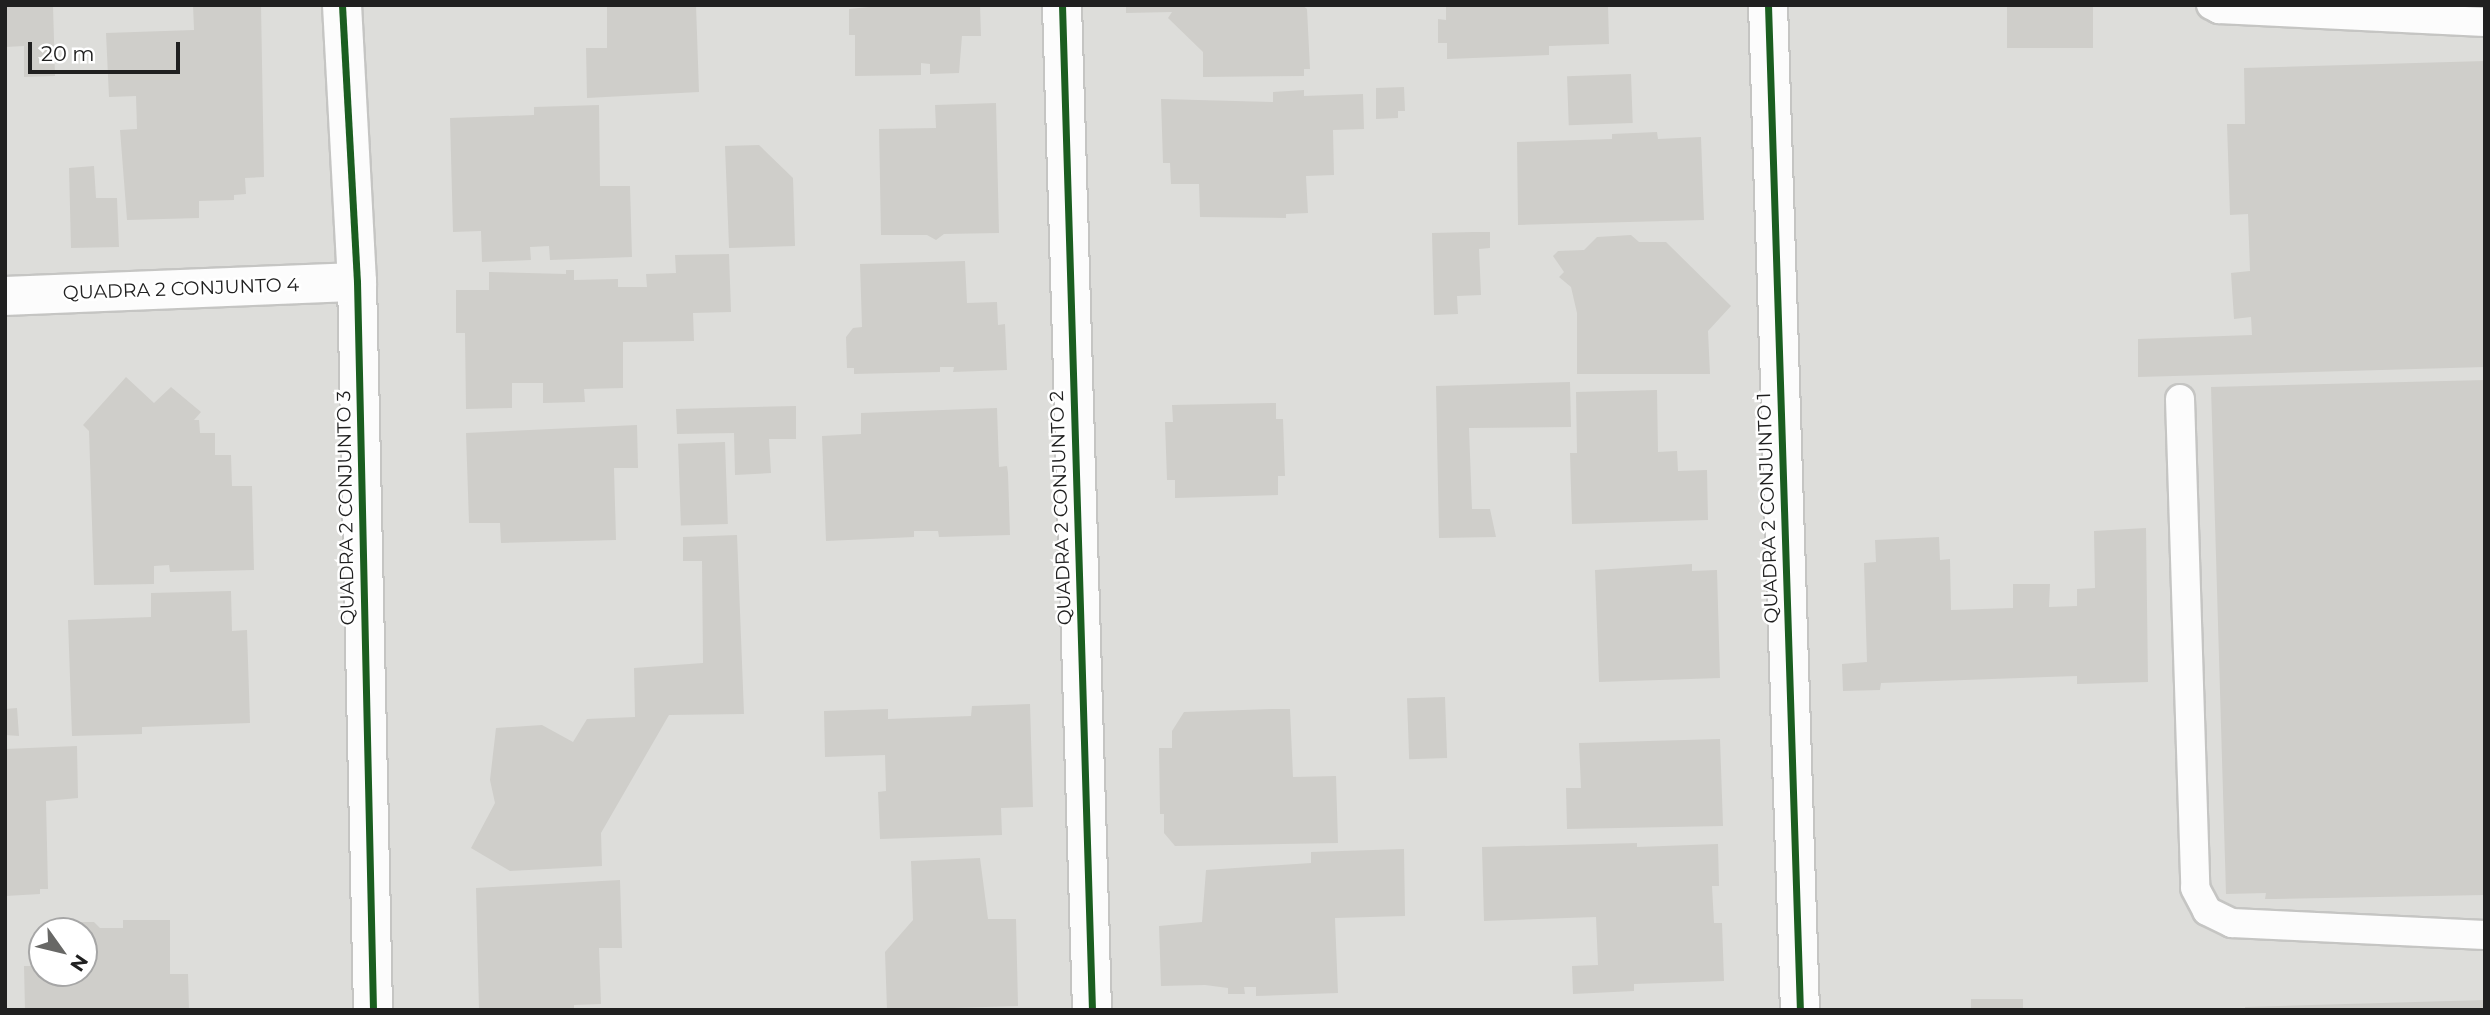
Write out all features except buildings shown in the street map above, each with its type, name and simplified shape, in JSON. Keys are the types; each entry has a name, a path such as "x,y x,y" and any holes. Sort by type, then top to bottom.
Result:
{"street":[{"name":"QUADRA 2 CONJUNTO 3","path":"342,5 357,282 373,1010"},
{"name":"QUADRA 2 CONJUNTO 2","path":"1062,5 1092,1010"},
{"name":"QUADRA 2 CONJUNTO 1","path":"1768,5 1800,1010"},
{"name":"QUADRA 2 CONJUNTO 4","path":"5,296 357,282"}],"lane":[{"path":"2211,5 2219,9 2485,22"},
{"path":"2180,399 2195,888 2207,911 2232,923 2485,935"}],"shaded area":[{"path":"5,5 2485,5 2485,1010 5,1010"}],"cycle path":[{"path":"342,5 357,282 373,1010"},
{"path":"1062,5 1092,1010"},
{"path":"1768,5 1800,1010"}]}
